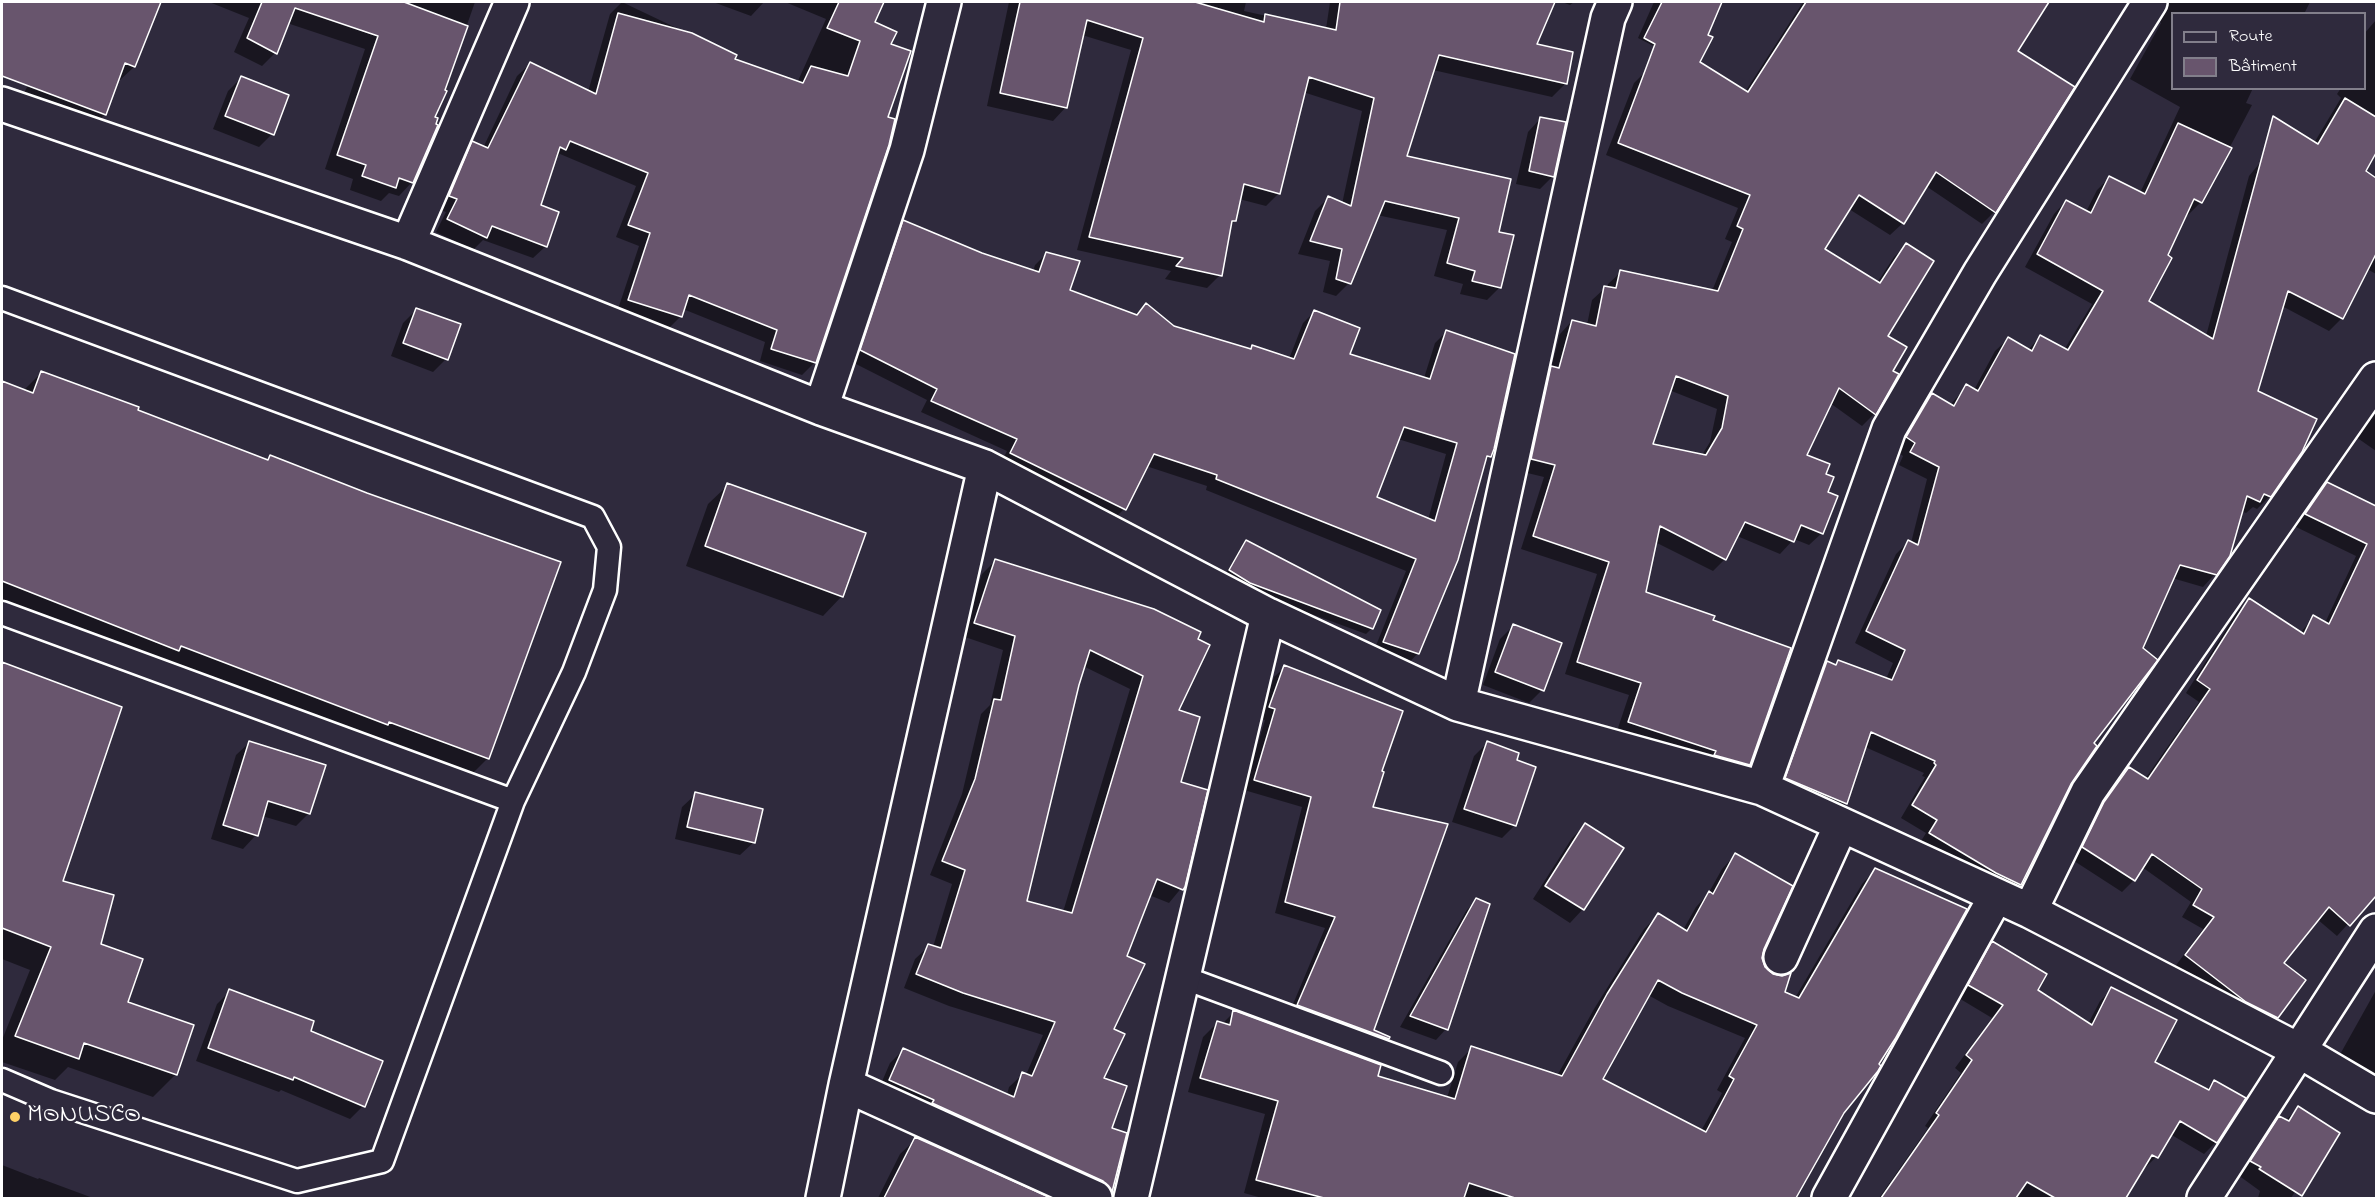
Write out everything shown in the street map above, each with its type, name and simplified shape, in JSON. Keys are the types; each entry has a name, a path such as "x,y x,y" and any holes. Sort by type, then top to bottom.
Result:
{"street":[{"path":"408,243 512,2"},
{"path":"821,408 907,150 944,2"},
{"path":"1458,704 1608,18 1615,2"},
{"path":"1762,788 1889,429 1980,273 2150,2"},
{"path":"2,104 408,243 821,408 985,467 1269,615 1458,704 1762,788 2030,911 2298,1050 2376,1096"},
{"path":"2030,911 2088,792 2376,379"},
{"path":"823,1198 846,1084 985,467"},
{"path":"1131,1198 1269,615"},
{"path":"1780,957 1841,825"},
{"path":"1829,1198 1996,896"},
{"path":"2204,1198 2376,931"},
{"path":"846,1084 1095,1198"}],"lane":[{"path":"2,298 593,517 609,547 605,590 574,672 513,801 382,1161 297,1181 51,1101 2,1080"},
{"path":"2,613 513,801"},
{"path":"1182,977 1441,1073"}],"building":[{"path":"2,2 161,2 135,67 125,63 106,115 2,76"},
{"path":"262,2 404,2 468,26 445,90 447,91 435,117 438,118 436,124 438,125 413,183 399,178 396,188 362,176 366,165 337,155 378,36 295,8 277,54 247,38"},
{"path":"839,2 884,2 875,22 897,32 891,44 911,51 888,117 895,119 889,145 816,363 771,349 777,330 689,295 682,317 628,300 650,233 628,225 648,173 570,141 566,150 560,147 541,205 559,212 547,247 492,226 487,238 447,219 457,199 449,196 472,141 488,148 530,62 596,94 618,13 692,33 737,55 735,59 803,83 811,66 848,76 860,41 827,28"},
{"path":"1020,2 1195,2 1264,22 1265,14 1336,30 1340,2 1555,2 1537,44 1573,52 1567,84 1439,55 1407,156 1511,179 1499,232 1514,235 1501,288 1472,281 1475,271 1447,263 1459,218 1385,201 1351,284 1336,279 1342,249 1310,241 1328,196 1351,206 1374,98 1309,77 1280,194 1244,184 1236,221 1232,221 1222,276 1176,266 1183,258 1089,237 1143,38 1087,20 1067,108 1000,93"},
{"path":"1662,2 1722,2 1708,35 1713,37 1700,62 1748,92 1806,2 2049,2 2018,51 2075,87 1996,213 1936,172 1904,224 1859,195 1825,249 1880,283 1906,243 1934,261 1888,336 1907,347 1893,371 1899,374 1876,415 1839,388 1807,455 1830,464 1826,474 1834,477 1828,492 1838,496 1823,534 1801,525 1794,542 1745,522 1726,560 1660,526 1646,592 1715,616 1713,620 1791,648 1750,765 1714,755 1716,751 1628,722 1641,683 1577,662 1609,562 1533,536 1555,465 1531,459 1551,366 1559,368 1572,320 1596,326 1604,286 1616,288 1620,270 1718,291 1743,229 1737,226 1750,195 1618,143 1655,44 1644,38","holes":["1676,376 1728,396 1722,428 1706,455 1653,444"]},
{"path":"241,76 289,95 274,135 225,116"},
{"path":"2345,98 2376,117 2376,153 2366,171 2376,178 2376,254 2343,319 2288,291 2258,391 2317,419 2302,452 2271,497 2264,494 2260,502 2247,496 2230,556 2217,575 2180,565 2143,648 2158,660 2094,743 2097,746 2071,784 2021,885 1996,873 1929,833 1937,820 1912,805 1936,765 1935,761 1871,732 1847,804 1785,778 1827,661 1836,665 1838,660 1892,680 1905,650 1866,631 1908,540 1918,545 1939,467 1910,452 1915,443 1906,437 1932,393 1954,406 1966,384 1978,391 2008,337 2032,351 2040,335 2068,350 2103,291 2037,254 2066,200 2091,213 2109,176 2145,194 2178,123 2232,148 2202,203 2194,199 2168,255 2172,258 2149,301 2213,339 2273,116 2318,144"},
{"path":"1540,117 1566,122 1554,177 1529,171"},
{"path":"903,220 982,253 1039,272 1046,252 1080,261 1070,290 1137,315 1146,303 1174,326 1251,349 1252,345 1294,359 1314,310 1360,328 1350,354 1430,379 1446,330 1515,354 1494,449 1491,457 1487,456 1458,560 1419,654 1383,642 1416,559 1216,479 1217,475 1154,454 1126,510 1010,453 1017,439 931,401 937,389 860,350","holes":["1404,427 1457,443 1435,521 1377,497"]},
{"path":"416,308 461,324 448,360 403,343"},
{"path":"41,371 139,407 138,410 268,460 270,455 367,493 561,562 489,759 389,722 388,725 181,646 179,651 2,581 2,381 33,393"},
{"path":"2327,482 2376,506 2376,896 2350,926 2329,907 2284,963 2306,980 2278,1018 2246,1002 2185,955 2214,917 2193,905 2202,889 2152,854 2135,881 2082,847 2104,802 2129,767 2148,779 2210,689 2197,680 2249,598 2304,634 2313,615 2329,624 2367,544 2305,514"},
{"path":"727,483 866,533 843,597 705,546"},
{"path":"1246,540 1381,610 1373,629 1250,583 1229,570"},
{"path":"995,559 1154,609 1201,632 1198,639 1210,645 1179,710 1200,717 1181,782 1208,790 1185,887 1183,890 1157,879 1127,956 1145,964 1114,1029 1125,1034 1104,1078 1127,1086 1112,1128 1127,1133 1112,1192 1103,1181 932,1103 934,1100 889,1080 903,1048 1014,1097 1022,1072 1032,1076 1055,1022 963,993 916,974 928,944 941,948 965,870 942,861 975,779 994,699 1001,700 1015,636 974,623","holes":["1090,650 1143,676 1072,913 1027,901 1079,685"]},
{"path":"1513,624 1562,643 1544,691 1495,672"},
{"path":"2,662 122,707 63,881 114,895 101,944 143,959 128,1002 194,1025 177,1075 84,1043 79,1059 15,1036 51,947 2,928"},
{"path":"1284,665 1403,711 1382,771 1384,772 1373,807 1448,824 1374,1030 1390,1037 1389,1039 1297,1005 1335,917 1285,902 1311,797 1254,780 1275,709 1269,707"},
{"path":"249,741 326,765 310,814 268,801 258,836 223,825"},
{"path":"1487,741 1519,753 1517,760 1536,767 1516,826 1464,809"},
{"path":"695,792 763,809 755,843 687,827"},
{"path":"1585,823 1624,848 1584,910 1545,886"},
{"path":"1735,853 1793,886 1762,958 1765,967 1773,974 1782,976 1791,973 1785,992 1799,998 1875,868 1967,909 1879,1064 1881,1066 1844,1113 1796,1198 1515,1198 1469,1183 1464,1198 1324,1198 1256,1180 1278,1101 1200,1078 1217,1021 1230,1025 1233,1010 1381,1065 1378,1076 1455,1099 1471,1046 1562,1076 1607,994 1658,913 1687,931 1709,891 1713,894","holes":["1658,980 1682,993 1757,1025 1729,1076 1734,1079 1706,1132 1603,1079"]},
{"path":"1476,898 1490,904 1448,1030 1410,1016"},
{"path":"1992,941 2047,974 2038,990 2092,1025 2111,987 2177,1020 2155,1062 2209,1090 2214,1080 2246,1098 2217,1143 2180,1121 2158,1158 2152,1155 2126,1198 2055,1198 2027,1182 2016,1198 1881,1198 1939,1115 1936,1113 1972,1060 1966,1055 2003,1005 1968,985"},
{"path":"229,989 314,1021 311,1031 383,1061 365,1107 294,1077 293,1080 208,1048"},
{"path":"2298,1106 2340,1133 2302,1196 2250,1161 2279,1116 2289,1121"},
{"path":"915,1137 1051,1198 884,1198"}],"place":[{"name":"MONUSCO","path":"15,1117"}]}
